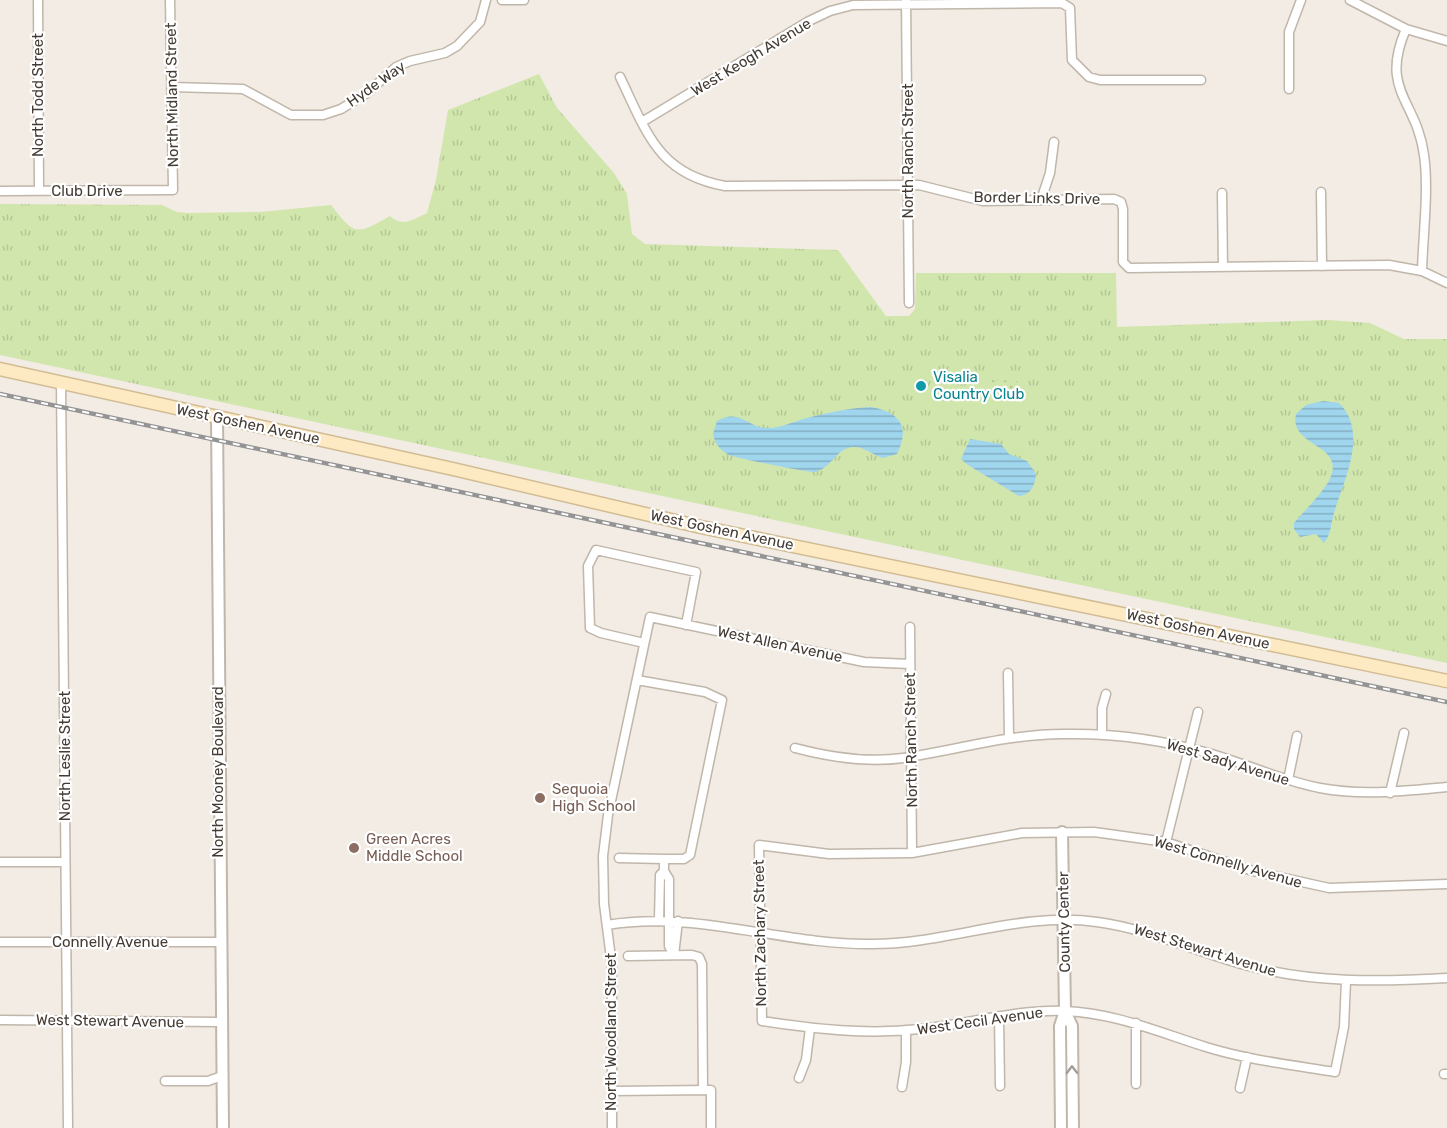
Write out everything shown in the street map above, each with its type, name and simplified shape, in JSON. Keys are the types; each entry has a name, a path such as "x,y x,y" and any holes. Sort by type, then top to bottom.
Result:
{"main road":[{"name":"West Goshen Avenue","path":"0,369 701,527 1447,681"}],"street":[{"name":"North Todd Street","path":"38,0 39,191"},
{"name":"North Midland Street","path":"170,0 173,190"},
{"name":"Hyde Way","path":"172,87 243,89 291,115 323,115 341,109 367,93 396,67 410,61 445,53 457,46 480,22 486,0"},
{"path":"502,0 524,0"},
{"path":"1289,89 1289,33 1301,0"},
{"path":"1350,0 1362,2 1406,29 1447,41"},
{"path":"1045,1 1062,3 1070,8 1072,60 1089,77 1100,80 1201,80"},
{"name":"West Keogh Avenue","path":"642,122 830,11 853,5 906,2 1045,1"},
{"name":"North Ranch Street","path":"906,2 909,303"},
{"path":"1406,29 1395,60 1396,79 1422,138 1425,157 1422,271"},
{"name":"Border Links Drive","path":"620,77 660,153 689,176 708,183 725,186 920,185 983,201 1114,199 1121,202 1123,262 1129,268 1389,265 1422,271 1447,283"},
{"path":"1041,200 1050,173 1053,142"},
{"name":"Club Drive","path":"0,191 173,190"},
{"path":"1321,192 1322,266"},
{"path":"1222,193 1223,267"},
{"name":"North Leslie Street","path":"61,383 68,1128"},
{"name":"North Mooney Boulevard","path":"216,416 220,1022 223,1128"},
{"path":"644,643 601,633 590,628 588,566 596,550 696,572 686,625"},
{"name":"West Allen Avenue","path":"650,617 864,662 910,664"},
{"name":"North Woodland Street","path":"612,1128 612,966 602,869 605,835 650,617"},
{"name":"North Ranch Street","path":"910,627 912,853"},
{"path":"1008,673 1009,737"},
{"path":"620,858 664,859 684,858 690,855 722,700 705,692 638,680"},
{"path":"1102,735 1102,708 1106,694"},
{"path":"1166,842 1198,712"},
{"path":"1390,793 1404,733"},
{"name":"West Sady Avenue","path":"795,748 846,758 876,760 912,756 1009,737 1102,735 1153,740 1190,748 1288,780 1340,791 1390,793 1447,787"},
{"path":"1288,780 1297,736"},
{"name":"County Center","path":"1060,1128 1060,1026 1065,1011 1062,832"},
{"name":"West Connelly Avenue","path":"759,845 829,854 912,853 1022,833 1094,832 1166,842 1262,874 1329,888 1369,889 1447,884"},
{"name":"North Zachary Street","path":"759,845 762,1021"},
{"path":"664,859 664,871 669,879 674,921 674,955"},
{"path":"0,862 65,862"},
{"path":"659,920 660,875 664,871"},
{"name":"West Stewart Avenue","path":"607,925 659,920 674,921 711,924 816,942 874,945 945,938 1026,922 1065,920 1120,925 1172,939 1244,964 1299,976 1346,981 1391,982 1447,978"},
{"name":"Connelly Avenue","path":"0,942 220,942"},
{"path":"628,956 692,955 699,957 702,964 703,1090"},
{"name":"West Cecil Avenue","path":"762,1021 810,1028 906,1030 999,1016 1065,1011 1136,1023 1247,1058 1335,1072 1344,1027 1346,981"},
{"name":"County Center","path":"1065,1011 1072,1026 1073,1128"},
{"path":"999,1016 1000,1086"},
{"name":"West Stewart Avenue","path":"0,1020 220,1022"},
{"path":"1136,1023 1137,1084"},
{"path":"799,1078 806,1060 810,1028"},
{"path":"902,1087 906,1062 906,1030"},
{"path":"1240,1088 1247,1058"},
{"path":"165,1081 208,1082 222,1076"},
{"path":"612,1091 711,1090 711,1128"}],"green space":[{"name":"Visalia Country Club","path":"539,74 557,108 614,173 627,194 632,234 645,244 838,250 886,316 909,316 915,309 916,273 1116,273 1117,327 1328,320 1370,323 1404,339 1447,339 1447,663 0,355 0,204 162,205 177,212 187,213 261,212 331,205 345,222 356,229 369,227 390,216 404,222 413,220 427,213 436,180 448,110"},
{"path":"992,380 1017,381 1017,399 999,398 991,387"}],"water":[{"path":"1323,401 1339,403 1348,415 1353,442 1348,471 1324,543 1316,534 1300,537 1294,529 1294,523 1316,499 1333,471 1332,461 1326,453 1301,434 1296,425 1296,414 1306,405"},
{"path":"871,407 889,413 900,422 903,436 897,454 883,458 860,448 847,448 826,467 815,472 729,455 718,446 713,434 717,421 732,416 759,427 772,428 833,412"},
{"path":"970,439 1001,444 1009,454 1027,461 1036,474 1029,492 1019,496 961,459"}],"railway":[{"path":"0,394 1447,702"}],"place":[{"name":"Visalia Country Club","path":"921,386"},
{"name":"Sequoia High School","path":"540,798"},
{"name":"Green Acres Middle School","path":"354,848"}]}
